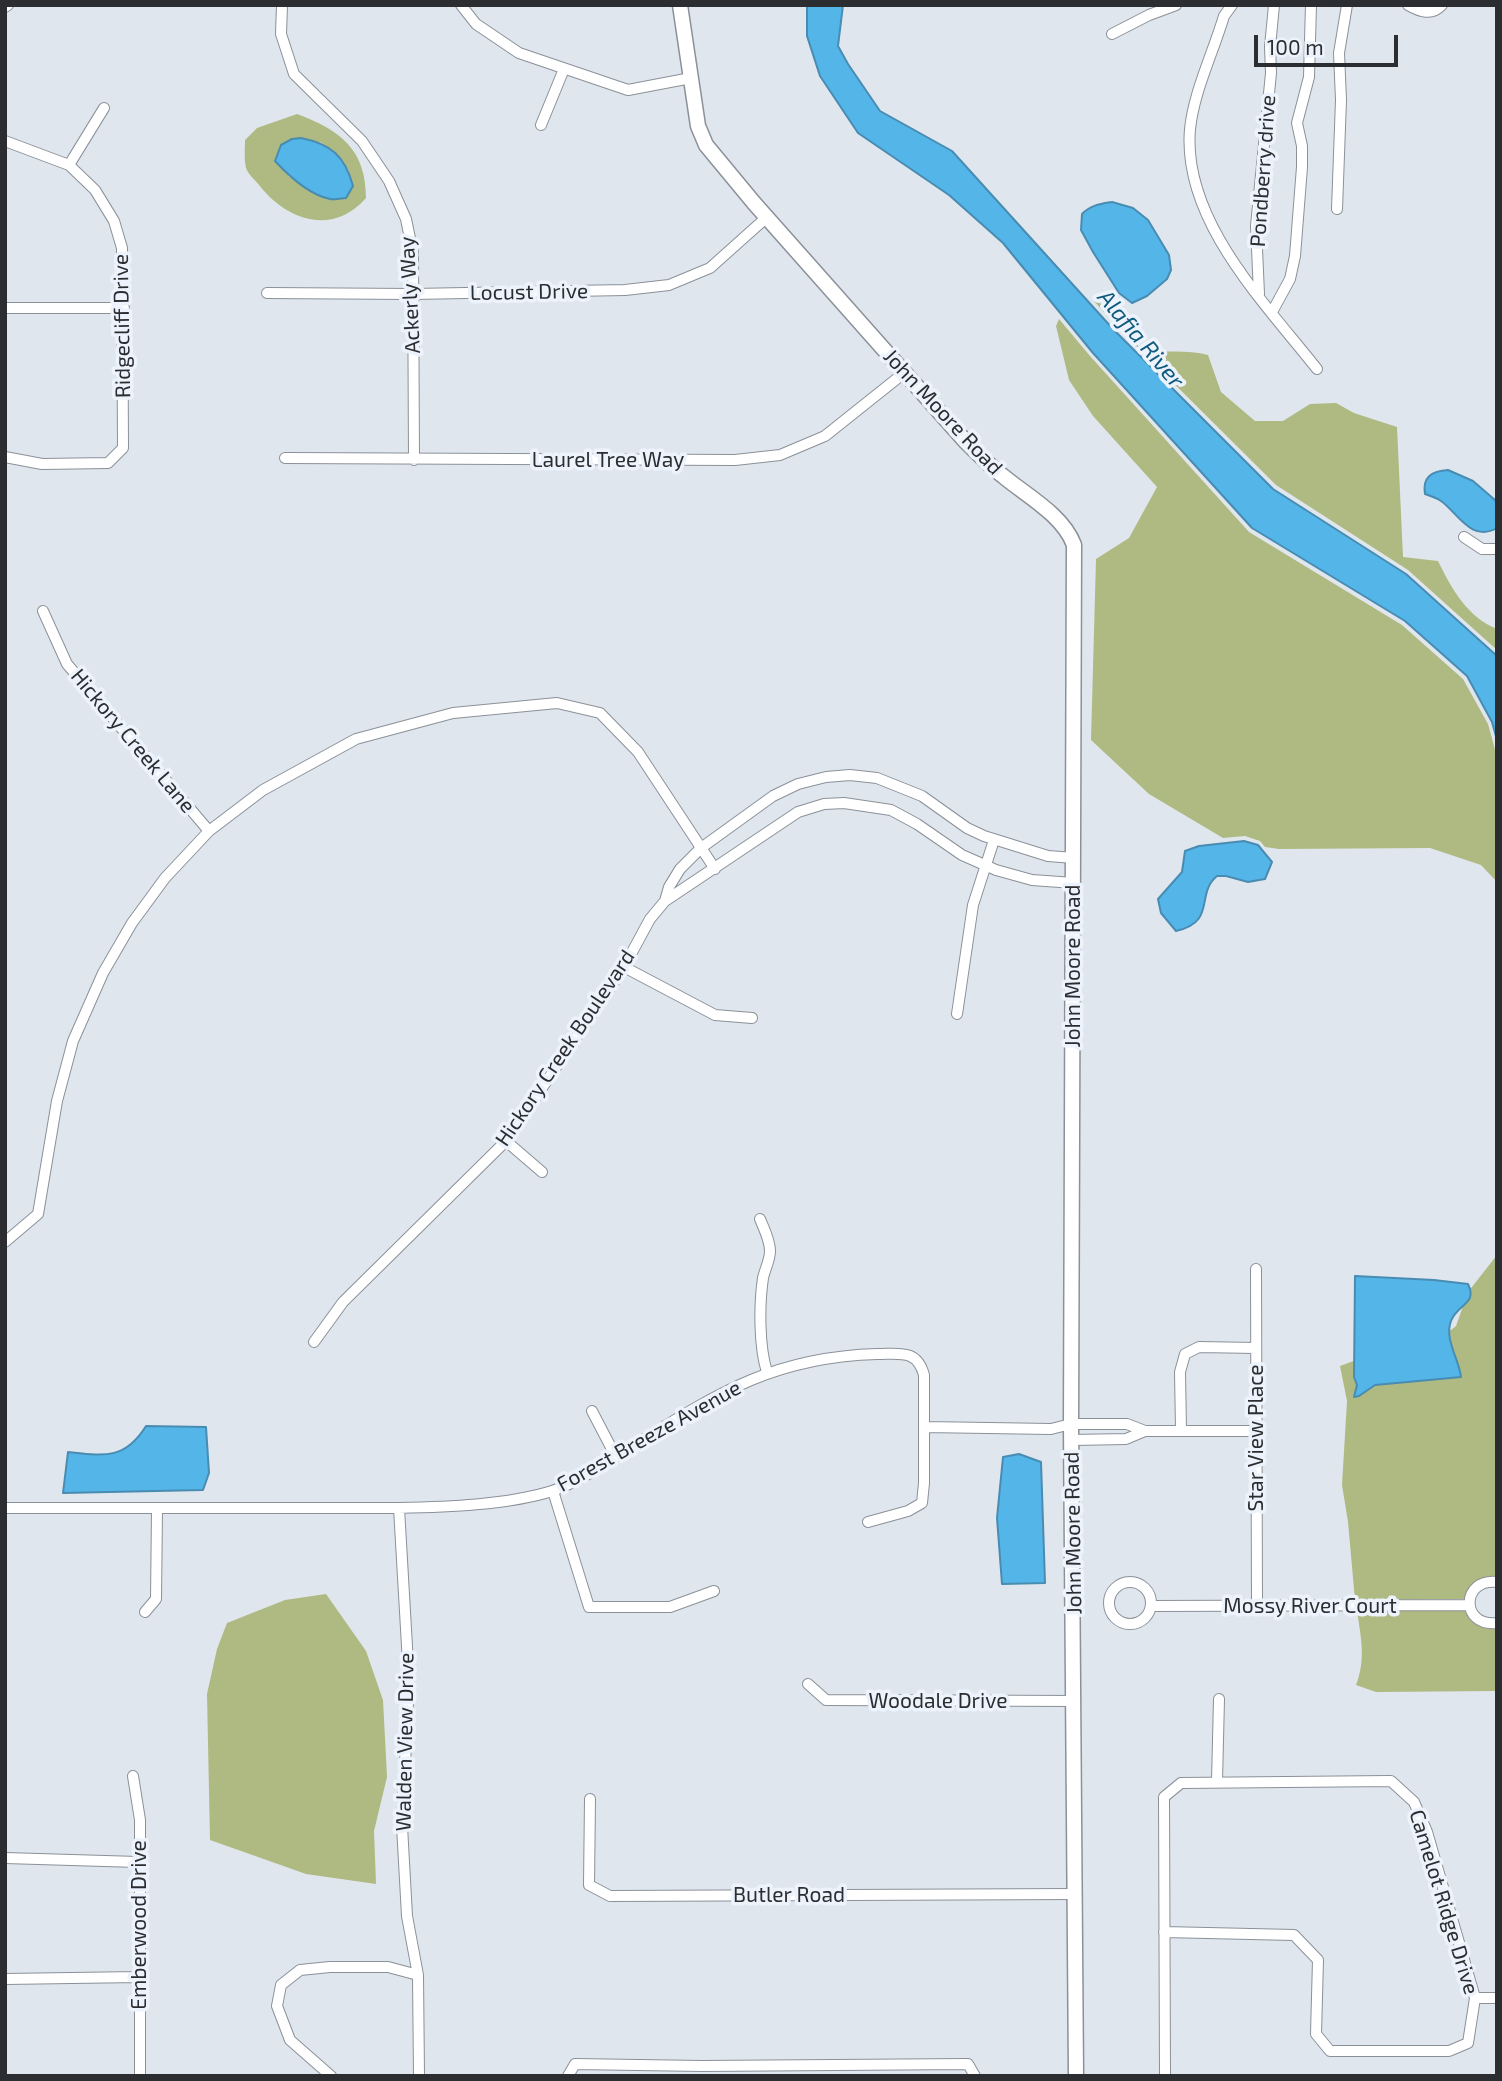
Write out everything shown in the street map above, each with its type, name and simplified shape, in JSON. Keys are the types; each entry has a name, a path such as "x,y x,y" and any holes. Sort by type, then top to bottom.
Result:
{"street":[{"name":"Ackerly Way","path":"282,5 281,34 294,74 362,141 388,181 406,219 413,253 414,460"},
{"path":"461,5 476,24 519,53 628,90 691,78"},
{"name":"John Moore Road","path":"680,5 702,138 767,217 971,447 1056,519 1071,537 1075,556 1071,1424 1076,2076"},
{"path":"1112,34 1149,15 1177,5"},
{"path":"1232,5 1224,16 1196,103 1190,129 1192,169 1202,203 1229,257 1317,369"},
{"name":"Pondberry drive","path":"1259,295 1256,226 1271,72 1270,47 1274,5"},
{"path":"1272,312 1290,279 1295,256 1303,167 1297,123 1309,77 1311,5"},
{"path":"1337,209 1341,100 1339,53 1347,5"},
{"path":"1408,5 1430,13 1442,5"},
{"path":"541,125 564,69"},
{"path":"69,165 104,108"},
{"name":"Ridgecliff Drive","path":"5,141 69,165 95,190 114,221 122,248 124,307 123,448 108,463 42,464 5,457"},
{"name":"Locust Drive","path":"267,293 413,294 625,290 669,285 710,268 767,217"},
{"path":"5,308 124,307"},
{"name":"Laurel Tree Way","path":"285,458 735,460 780,455 825,436 904,373"},
{"path":"1464,537 1482,549 1497,549"},
{"name":"Hickory Creek Lane","path":"43,611 67,664 209,831"},
{"path":"5,1242 38,1214 57,1101 73,1041 103,973 138,914 165,878 209,831 263,790 356,739 453,713 557,703 600,713 638,752 715,869"},
{"name":"Hickory Creek Boulevard","path":"665,901 673,878 701,848 786,789 837,775 877,778 904,787 922,796 967,828 994,840 1048,856 1074,858"},
{"name":"Hickory Creek Boulevard","path":"314,1342 343,1302 506,1141 624,967 650,919 665,901 798,812 824,804 881,807 901,814 952,849 986,866 1032,880 1074,883"},
{"path":"957,1014 973,905 994,840"},
{"path":"624,967 715,1015 752,1018"},
{"path":"506,1141 542,1172"},
{"path":"760,1219 769,1241 770,1253 763,1279 762,1316 762,1355 767,1372"},
{"name":"Star View Place","path":"1256,1269 1257,1606"},
{"path":"1181,1430 1180,1372 1185,1354 1199,1347 1256,1348"},
{"name":"Forest Breeze Avenue","path":"5,1508 455,1507 553,1491 616,1457 714,1396 767,1372 840,1355 903,1354 914,1357 921,1363 924,1375 922,1503 908,1511 868,1522"},
{"path":"592,1411 616,1457"},
{"path":"925,1427 1051,1429 1071,1424 1127,1424 1145,1431 1256,1431"},
{"path":"1112,1424 1112,1440"},
{"path":"1072,1440 1126,1440 1145,1431"},
{"path":"553,1491 589,1607 670,1607 714,1591"},
{"name":"Walden View Drive","path":"399,1508 409,1681 402,1826 407,1916 418,1975 419,2076"},
{"path":"145,1612 156,1600 157,1509"},
{"path":"1497,1582 1489,1581 1477,1587 1472,1592 1469,1605 1471,1612 1482,1622 1497,1623"},
{"path":"1130,1582 1137,1583 1148,1592 1151,1606 1140,1622 1127,1624 1120,1622 1111,1612 1109,1598 1117,1587 1130,1582"},
{"name":"Mossy River Court","path":"1151,1606 1469,1605"},
{"name":"Woodale Drive","path":"808,1684 827,1700 1075,1701"},
{"path":"1217,1781 1219,1699"},
{"name":"Emberwood Drive","path":"133,1776 139,1820 140,2076"},
{"name":"Camelot Ridge Drive","path":"1164,1932 1294,1935 1318,1960 1316,2034 1330,2051 1449,2051 1468,2043 1475,1998 1427,1832 1414,1802 1391,1781 1181,1783 1164,1797 1164,1932 1165,2076"},
{"name":"Butler Road","path":"590,1799 589,1885 610,1896 1076,1895"},
{"path":"5,1858 138,1862"},
{"path":"331,2076 290,2040 277,2006 281,1985 300,1970 330,1967 388,1967 418,1975"},
{"path":"5,1979 138,1977"},
{"path":"1475,1998 1497,1998"},
{"path":"568,2076 575,2064 702,2071 968,2064 975,2076"}],"green space":[{"path":"297,114 326,127 356,154 365,181 366,198 353,210 325,220 296,215 283,208 246,168 245,140 257,128","holes":["320,142 335,152 349,171 330,199 288,176"]},
{"path":"1094,301 1109,307 1142,351 1208,355 1221,392 1255,421 1283,421 1310,404 1336,403 1354,413 1397,427 1403,557 1438,561 1455,592 1469,610 1497,629 1497,650 1408,570 1276,485 1116,326"},
{"path":"1059,319 1249,532 1402,625 1463,679 1488,724 1497,757 1497,882 1481,865 1430,848 1279,849 1265,847 1260,841 1245,836 1223,838 1149,794 1091,740 1096,559 1129,538 1157,487 1093,416 1069,380 1056,326"},
{"path":"1497,1255 1497,1577 1485,1577 1476,1581 1465,1599 1355,1600 1342,1485 1347,1401 1340,1366 1394,1346 1435,1343 1456,1326 1468,1292"},
{"path":"326,1594 366,1651 383,1700 387,1777 374,1831 376,1884 306,1874 210,1840 207,1694 217,1649 227,1623 285,1600"},
{"path":"1466,1610 1478,1626 1497,1629 1497,1691 1376,1692 1356,1685 1362,1657 1357,1611"}],"water":[{"name":"Alafia River","path":"807,5 843,5 838,46 880,111 952,151 1113,329 1273,489 1406,574 1497,656 1497,740 1492,722 1467,676 1405,621 1252,528 1093,353 1003,243 949,195 858,133 820,76 807,36"},
{"path":"301,138 329,148 341,159 353,186 346,198 322,197 307,189 275,161 281,145"},
{"path":"1112,202 1133,208 1148,220 1169,255 1171,270 1167,279 1147,296 1132,303 1119,293 1081,230 1082,214 1085,211"},
{"path":"1448,470 1473,481 1495,500 1497,528 1488,532 1472,529 1441,501 1425,494 1425,483 1429,476"},
{"path":"1244,841 1258,845 1272,862 1265,879 1248,882 1217,876 1207,891 1204,907 1197,921 1176,931 1161,913 1158,899 1182,872 1185,851 1199,846"},
{"path":"1355,1276 1468,1284 1469,1300 1454,1315 1449,1328 1461,1377 1375,1385 1354,1397 1357,1385 1354,1377"},
{"path":"146,1426 206,1427 209,1473 203,1490 63,1493 68,1452 103,1454 122,1450 138,1437"},
{"path":"1019,1454 1041,1462 1045,1583 1002,1584 997,1518 1003,1457"}]}
